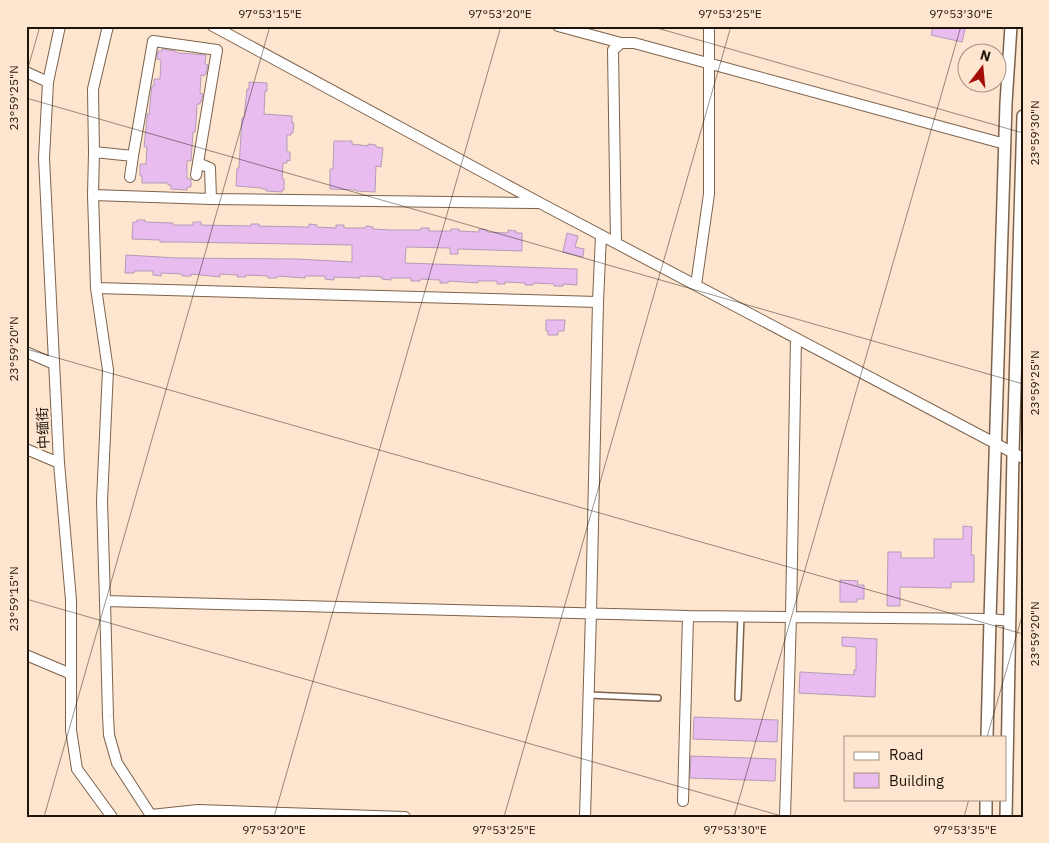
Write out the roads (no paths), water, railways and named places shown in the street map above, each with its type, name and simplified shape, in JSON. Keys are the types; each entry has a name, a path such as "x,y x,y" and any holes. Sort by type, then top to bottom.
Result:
{"street":[{"name":"中缅街","path":"60,26 48,82 44,158 59,463 70,600 71,730 77,769 112,817"},
{"path":"108,26 93,88 93,194 96,288 108,370 102,501 109,736 117,763 152,816 198,810 405,817"},
{"path":"213,26 540,203 1018,455"},
{"path":"558,26 621,42 634,43 1005,144"},
{"path":"696,285 709,194 709,26"},
{"path":"987,736 1006,103 1012,26"},
{"path":"130,178 132,156 153,41 217,50 196,175"},
{"path":"616,243 613,50 621,42"},
{"path":"26,72 48,82"},
{"path":"1006,817 1010,621 1018,455 1023,116"},
{"path":"94,152 132,156"},
{"path":"198,163 210,168 211,199"},
{"path":"93,194 211,199 540,203"},
{"path":"585,817 601,235"},
{"path":"96,288 598,302"},
{"path":"785,817 796,338"},
{"path":"26,352 54,364"},
{"path":"26,449 59,463"},
{"path":"105,601 591,612 688,616 990,619 1010,621"},
{"path":"683,801 688,616"},
{"path":"26,655 71,674"},
{"path":"986,800 986,817"}],"lane":[{"path":"738,698 741,616"},
{"path":"589,695 658,698"}]}
